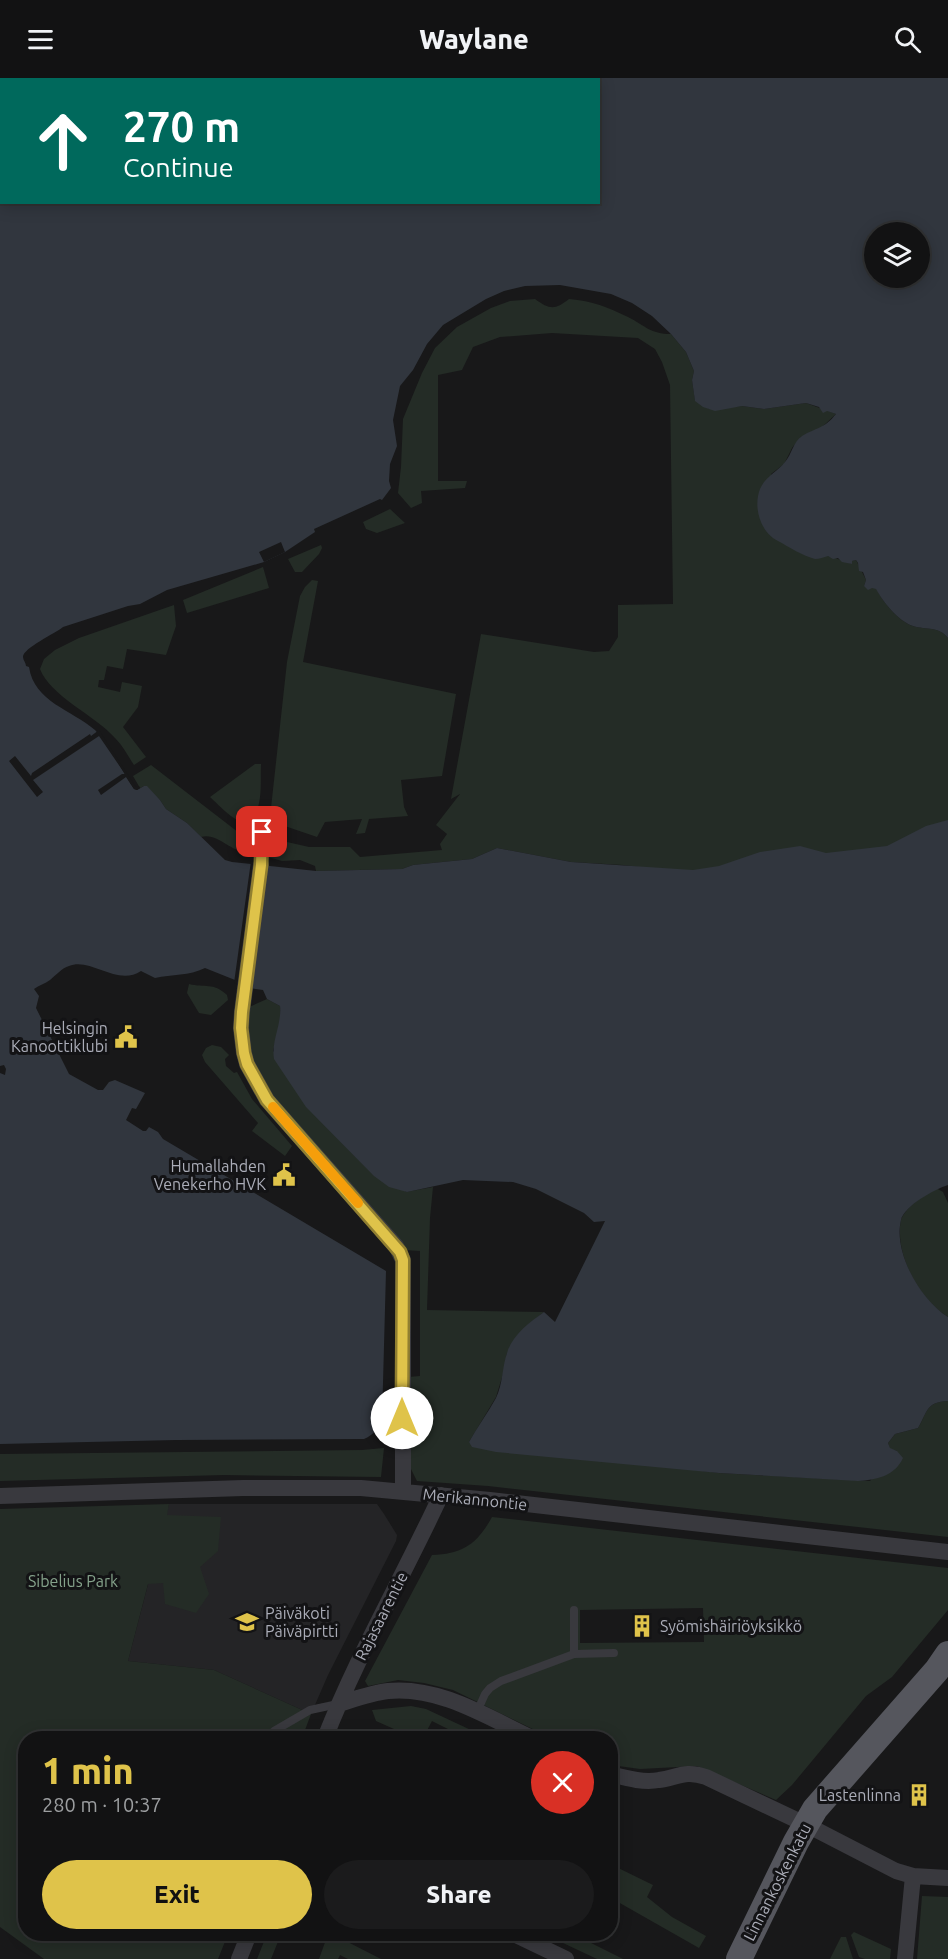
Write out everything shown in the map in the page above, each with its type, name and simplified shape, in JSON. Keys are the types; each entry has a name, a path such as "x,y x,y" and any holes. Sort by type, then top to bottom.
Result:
{"main road":[{"name":"Linnankoskenkatu","path":"738,1959 805,1824 815,1809 944,1662"}],"street":[{"path":"261,865 243,1000 241,1028 244,1053 247,1064 267,1100 396,1246 403,1260 403,1492"},
{"name":"Merikannontie","path":"0,1496 243,1488 361,1488 948,1552"},
{"name":"Rajasaarentie","path":"328,1731 350,1676 441,1495"},
{"path":"339,1704 387,1691 406,1690 436,1695 517,1731"},
{"path":"618,1776 657,1781 693,1772 805,1824 896,1871 913,1876 948,1878"},
{"path":"905,1959 913,1876"},
{"path":"239,1959 246,1941"},
{"path":"529,1941 566,1959"}],"lane":[{"path":"261,865 262,832"},
{"path":"574,1610 574,1654"},
{"path":"477,1712 485,1694 501,1681 574,1654 614,1653"},
{"path":"274,1731 310,1710 339,1704"}],"shaded area":[{"path":"600,78 948,78 948,638 936,630 907,624 897,616 876,589 868,590 864,586 866,580 863,572 859,571 856,560 852,561 852,564 828,556 810,558 772,537 763,525 757,503 762,485 785,462 799,439 824,425 836,414 827,411 823,413 819,407 806,403 764,409 742,406 715,411 703,407 695,401 692,380 694,371 686,352 652,316 632,303 611,294 560,285 525,286 504,291 443,325 427,344 413,370 400,386 393,420 397,446 390,464 391,488 382,500 314,529 315,532 285,552 264,562 167,590 140,604 63,627 28,649 23,657 38,689 55,704 86,723 100,735 134,789 147,786 166,809 187,823 225,860 232,862 316,871 402,869 413,865 472,859 497,848 571,862 693,870 719,866 760,852 800,846 826,853 887,846 926,826 948,820 948,1185 928,1194 908,1209 901,1220 900,1233 905,1261 919,1288 948,1317 948,1401 935,1403 928,1408 918,1428 895,1434 888,1443 890,1448 897,1451 903,1458 900,1464 884,1476 858,1481 719,1473 496,1452 472,1447 469,1442 498,1393 509,1346 527,1325 544,1312 555,1322 605,1221 594,1222 584,1213 536,1189 513,1182 463,1180 407,1192 389,1187 374,1176 306,1107 274,1059 280,1006 267,999 263,990 249,988 205,968 187,974 155,978 141,971 123,976 77,964 64,968 34,989 39,996 36,1008 69,1074 98,1090 103,1090 109,1082 115,1080 145,1093 136,1109 132,1108 126,1120 143,1131 149,1127 158,1132 163,1139 386,1271 382,1420 375,1431 364,1439 0,1444 0,1073 5,1075 4,1065 0,1066 0,204 600,204"},
{"name":"Päiväkoti Päiväpirtti","path":"169,1504 377,1504 384,1514 397,1535 396,1541 328,1675 311,1714 214,1670 128,1661"}],"green space":[{"path":"535,299 549,307 556,307 569,299 593,303 620,313 653,331 671,334 686,352 694,371 692,380 695,400 709,409 742,406 764,409 806,403 836,414 821,428 801,437 784,464 771,474 828,556 852,564 851,561 856,560 866,580 864,586 876,588 887,605 907,624 936,630 948,638 948,828 875,851 707,876 623,865 571,862 497,848 472,859 413,865 402,869 316,871 315,866 300,860 282,861 268,857 269,849 276,841 309,847 350,847 360,857 442,850 440,844 447,834 436,825 460,794 451,799 481,634 594,652 609,651 618,637 618,605 673,604 670,385 655,349 638,338 552,333 500,337 473,347 462,370 438,375 438,481 467,481 465,488 421,491 422,503 411,508 398,493 403,419 435,348 457,327 491,308 510,301"},
{"path":"390,509 405,523 377,533 366,529 363,522"},
{"path":"321,545 319,554 302,572 295,572 288,559"},
{"path":"263,567 269,588 187,613 183,600"},
{"path":"312,580 318,581 303,662 456,694 442,776 401,780 404,807 408,816 369,819 365,833 356,834 362,819 325,822 317,837 276,823 271,808 287,662 300,596"},
{"path":"174,605 176,626 166,655 127,649 123,669 107,666 104,680 99,680 98,687 120,692 122,682 142,686 138,707 123,727 146,757 134,765 115,738 53,688 40,669 44,659 55,650 79,638"},
{"path":"255,764 261,764 260,796 257,812 248,824 233,817 210,797"},
{"path":"151,765 247,839 248,852 236,849 213,837 201,837 187,823 166,809 160,800 144,786 140,788 133,776"},
{"path":"189,984 217,988 227,995 228,1000 211,1015 199,1013 187,993"},
{"path":"267,999 280,1006 281,1017 273,1051 406,1192 433,1187 427,1310 544,1312 530,1323 507,1353 496,1397 469,1442 719,1473 870,1481 897,1451 890,1449 888,1443 895,1434 918,1428 928,1408 935,1403 948,1401 948,1537 488,1486 417,1481 409,1465 409,1377 420,1376 420,1251 405,1250 271,1094 260,1077 251,1052 247,1008"},
{"path":"212,1045 221,1047 229,1055 225,1059 226,1066 234,1073 237,1072 252,1099 292,1146 285,1156 252,1131 258,1123 205,1062 202,1055 206,1048"},
{"path":"936,1188 943,1192 948,1203 948,1317 929,1301 914,1280 903,1255 901,1243 900,1224 903,1216 915,1203"},
{"path":"384,1448 381,1477 224,1475 0,1481 0,1454"},
{"name":"Sibelius Park","path":"169,1504 167,1515 221,1517 218,1551 200,1567 209,1594 196,1613 165,1604 163,1583 148,1584 128,1661 214,1670 311,1714 305,1731 18,1731 18,1940 0,1927 0,1509"},
{"path":"492,1517 948,1568 948,1610 892,1677 866,1696 792,1785 776,1800 697,1766 640,1769 618,1766 618,1731 537,1731 453,1690 398,1680 368,1686 365,1681 432,1555 461,1550 481,1534","holes":["703,1608 704,1642 580,1643 580,1610"]},
{"path":"411,1706 426,1709 473,1731 452,1731 432,1721 427,1731 393,1731 394,1729 376,1721 372,1710"},
{"path":"618,1868 653,1885 647,1897 672,1917 706,1936 699,1948 618,1902"},
{"path":"922,1896 948,1897 948,1959 917,1959"},
{"path":"854,1932 891,1949 890,1959 859,1957 851,1935"},
{"path":"841,1937 846,1937 853,1959 830,1959"},
{"name":"Sibelius Park","path":"19,1941 225,1941 218,1959 44,1959"},
{"path":"264,1941 278,1941 271,1959 257,1959"},
{"path":"325,1941 346,1941 381,1959 348,1959 340,1955 338,1959 319,1959"},
{"path":"559,1941 587,1941 623,1959 597,1959"}],"pier":[{"path":"281,542 285,552 264,562 259,552"},
{"path":"99,730 136,787 140,788 134,789 126,777 101,795 98,790 125,774 99,736 33,780 43,792 37,797 9,761 15,756 31,776 32,773"},
{"path":"251,861 267,863 239,985 234,983"}],"slow traffic":[{"path":"273,1107 358,1203"}],"place":[{"name":"Helsingin Kanoottiklubi","path":"126,1037"},
{"name":"Humallahden Venekerho HVK","path":"284,1175"},
{"name":"Päiväkoti Päiväpirtti","path":"247,1622"},
{"name":"Syömishäiriöyksikkö","path":"642,1626"},
{"name":"Lastenlinna","path":"919,1795"}],"route":[{"path":"262,832 261,865 242,1012 244,1053 247,1064 267,1100 400,1252 403,1260 402,1418"}]}
